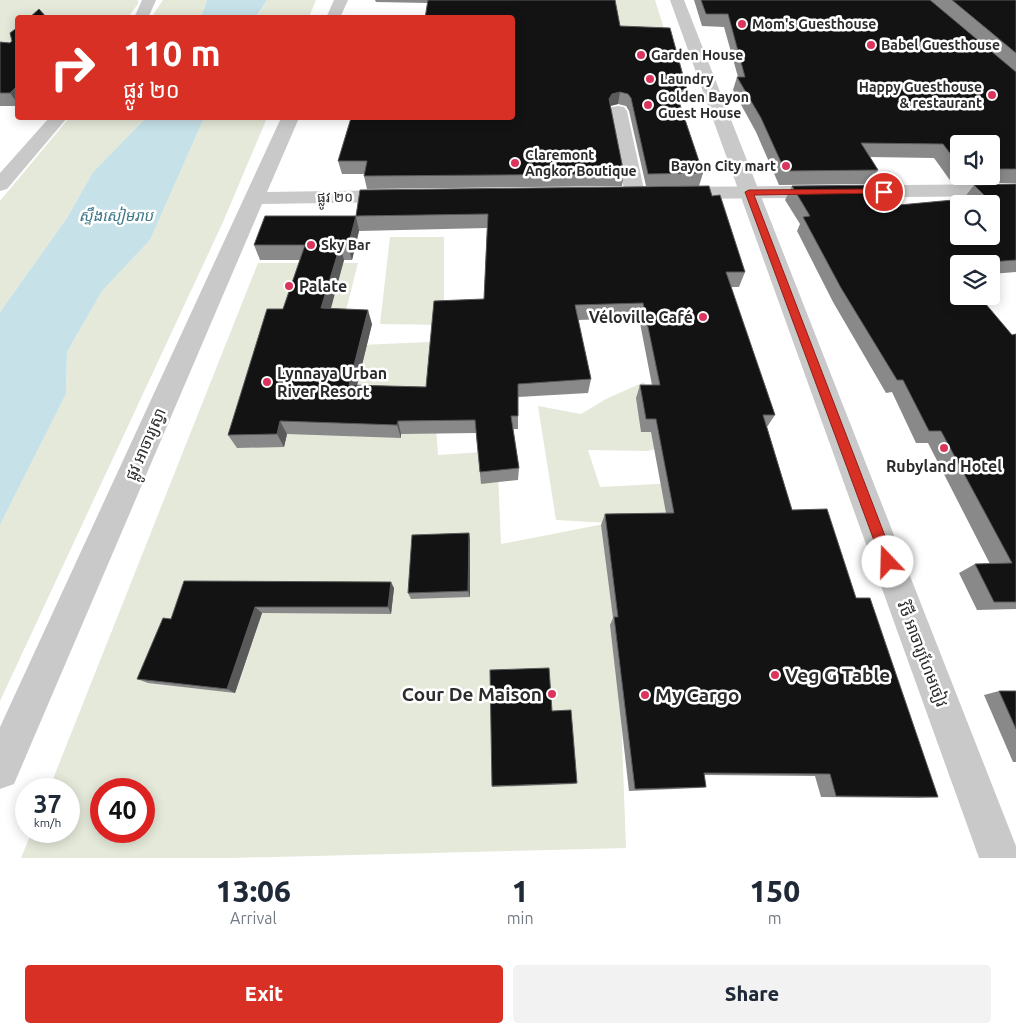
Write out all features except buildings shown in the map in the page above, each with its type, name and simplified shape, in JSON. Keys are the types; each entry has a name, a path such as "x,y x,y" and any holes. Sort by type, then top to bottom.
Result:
{"street":[{"path":"142,15 149,0"},
{"path":"334,15 341,0"},
{"name":"វិថី អាចារ្យហែមចៀវ","path":"677,0 1000,858"},
{"path":"618,111 625,194 1016,190"},
{"path":"0,185 56,120"},
{"name":"ផ្លូវ អាចារ្យស្វា","path":"0,770 289,120"},
{"name":"ផ្លូវ ២០","path":"255,198 418,196"}],"green space":[{"path":"0,0 138,0 138,4 130,15 15,15 15,45 0,45"},
{"path":"163,0 207,0 202,15 153,15"},
{"path":"267,0 316,0 310,15 258,15"},
{"path":"611,0 655,0 666,35 618,35"},
{"path":"67,120 144,120 93,172 67,218 0,312 0,201"},
{"path":"203,120 266,120 223,222 0,701 0,525 66,394 67,352 102,291 150,240"},
{"path":"390,237 444,237 444,325 380,324"},
{"path":"258,263 358,263 337,346 430,342 438,455 497,451 501,544 609,523 556,520 538,406 581,414 606,399 644,382 677,443 648,451 588,450 600,487 677,483 679,525 614,523 626,848 231,858 21,858 27,843 80,843 80,778 53,778"}],"water":[{"path":"207,0 267,0 257,15 202,15"},
{"name":"ស្ទឹងសៀមរាប","path":"144,120 203,120 150,240 102,291 67,352 66,394 0,525 0,312 67,218 93,172"}],"place":[{"name":"Mom's Guesthouse","path":"742,24"},
{"name":"Babel Guesthouse","path":"871,45"},
{"name":"Garden House","path":"641,55"},
{"name":"Laundry","path":"650,79"},
{"name":"Happy Guesthouse & restaurant","path":"992,95"},
{"name":"Golden Bayon Guest House","path":"648,105"},
{"name":"Claremont Angkor Boutique","path":"515,163"},
{"name":"Bayon City mart","path":"786,166"},
{"name":"Sky Bar","path":"311,245"},
{"name":"Palate","path":"289,286"},
{"name":"Véloville Café","path":"703,317"},
{"name":"Lynnaya Urban River Resort","path":"267,382"},
{"name":"Rubyland Hotel","path":"944,448"},
{"name":"Veg G Table","path":"775,675"},
{"name":"Cour De Maison","path":"552,694"},
{"name":"My Cargo","path":"645,695"}],"route":[{"path":"884,192 749,192 888,562"}]}
